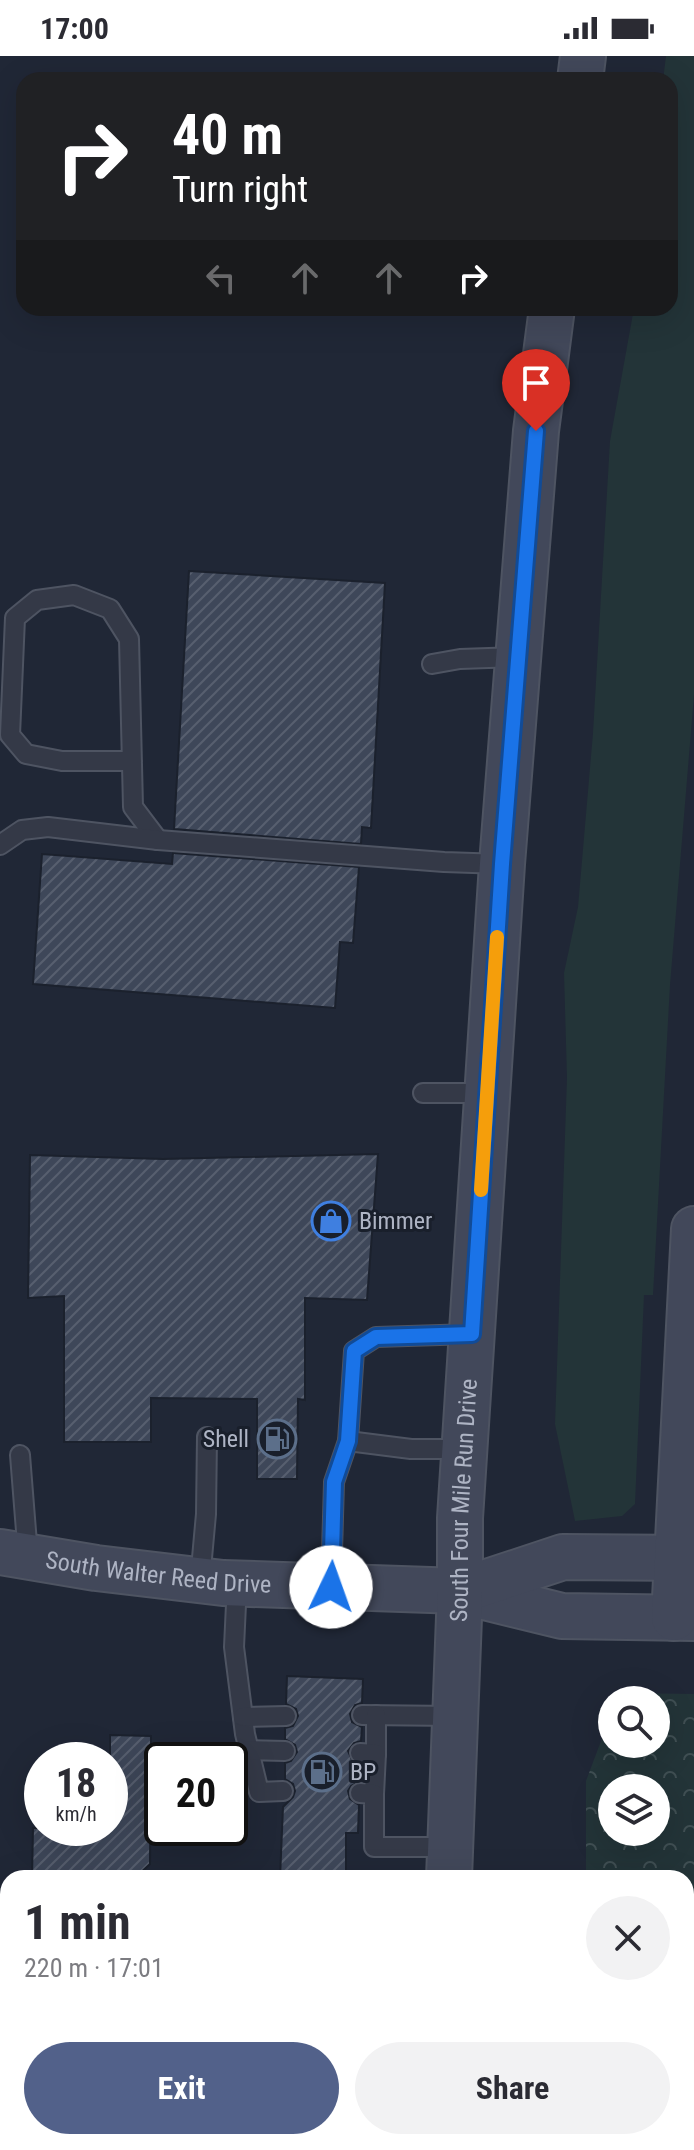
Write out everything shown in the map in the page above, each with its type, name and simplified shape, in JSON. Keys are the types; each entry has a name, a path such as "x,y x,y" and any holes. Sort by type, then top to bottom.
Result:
{"main road":[{"name":"South Four Mile Run Drive","path":"450,1862 460,1518 487,1093 536,431 551,316"},
{"path":"684,1618 694,1229"},
{"name":"South Walter Reed Drive","path":"14,1554 218,1582 460,1591 562,1616 684,1618"},
{"name":"South Walter Reed Drive","path":"460,1591 563,1557 685,1558"}],"lane":[{"path":"132,761 62,761 26,754 10,735 15,618 37,600 74,595 110,609 129,639 132,761 133,807 158,840"},
{"path":"432,664 460,659 518,657"},
{"path":"0,845 22,830 48,827 158,840 502,864"},
{"path":"423,1093 487,1093"},
{"path":"331,1587 334,1482 348,1441 354,1351 376,1337 472,1334"},
{"path":"207,1437 206,1514 234,1647 249,1750 259,1792 283,1791"},
{"path":"348,1441 411,1449 464,1449"},
{"path":"14,1554 20,1455"},
{"path":"450,1862 374,1847 367,1793 369,1715 456,1716"},
{"path":"243,1717 286,1716"},
{"path":"249,1750 285,1751"}],"green space":[{"path":"666,56 694,56 694,695 670,985 653,1295 644,1295 635,1504 622,1516 575,1521 555,1424 567,1078 564,973 578,907 593,733 610,441 633,316 678,316 678,72 664,72"},
{"path":"670,1694 694,1694 694,1870 586,1870 586,1781 598,1749 598,1758 670,1758"}],"building":[{"path":"189,571 385,583 371,828 362,827 361,844 174,829"},
{"path":"173,853 359,867 353,943 340,942 335,1008 33,984 42,854 172,864"},
{"path":"378,1154 367,1300 305,1298 305,1400 298,1399 297,1479 257,1479 257,1399 151,1398 151,1442 64,1442 64,1296 28,1298 30,1155 163,1159"},
{"name":"BP","path":"287,1676 363,1679 362,1703 355,1705 350,1714 352,1722 362,1727 361,1741 354,1743 348,1751 353,1762 360,1765 360,1781 348,1791 350,1799 359,1805 358,1833 346,1833 346,1870 280,1870 283,1807 295,1791 293,1784 285,1779 285,1763 291,1761 297,1752 295,1745 285,1739 285,1728 293,1726 298,1716 296,1709 286,1704"},
{"path":"110,1735 151,1736 151,1742 144,1742 144,1846 150,1846 150,1864 144,1870 32,1870 33,1846 128,1846 128,1742 110,1742"}],"slow traffic":[{"path":"481,1190 497,937"}],"place":[{"name":"Bimmer","path":"331,1221"},
{"name":"Shell","path":"277,1439"},
{"name":"BP","path":"322,1772"}],"route":[{"path":"331,1587 334,1482 348,1441 354,1351 376,1337 472,1334 502,864 536,431"}]}
